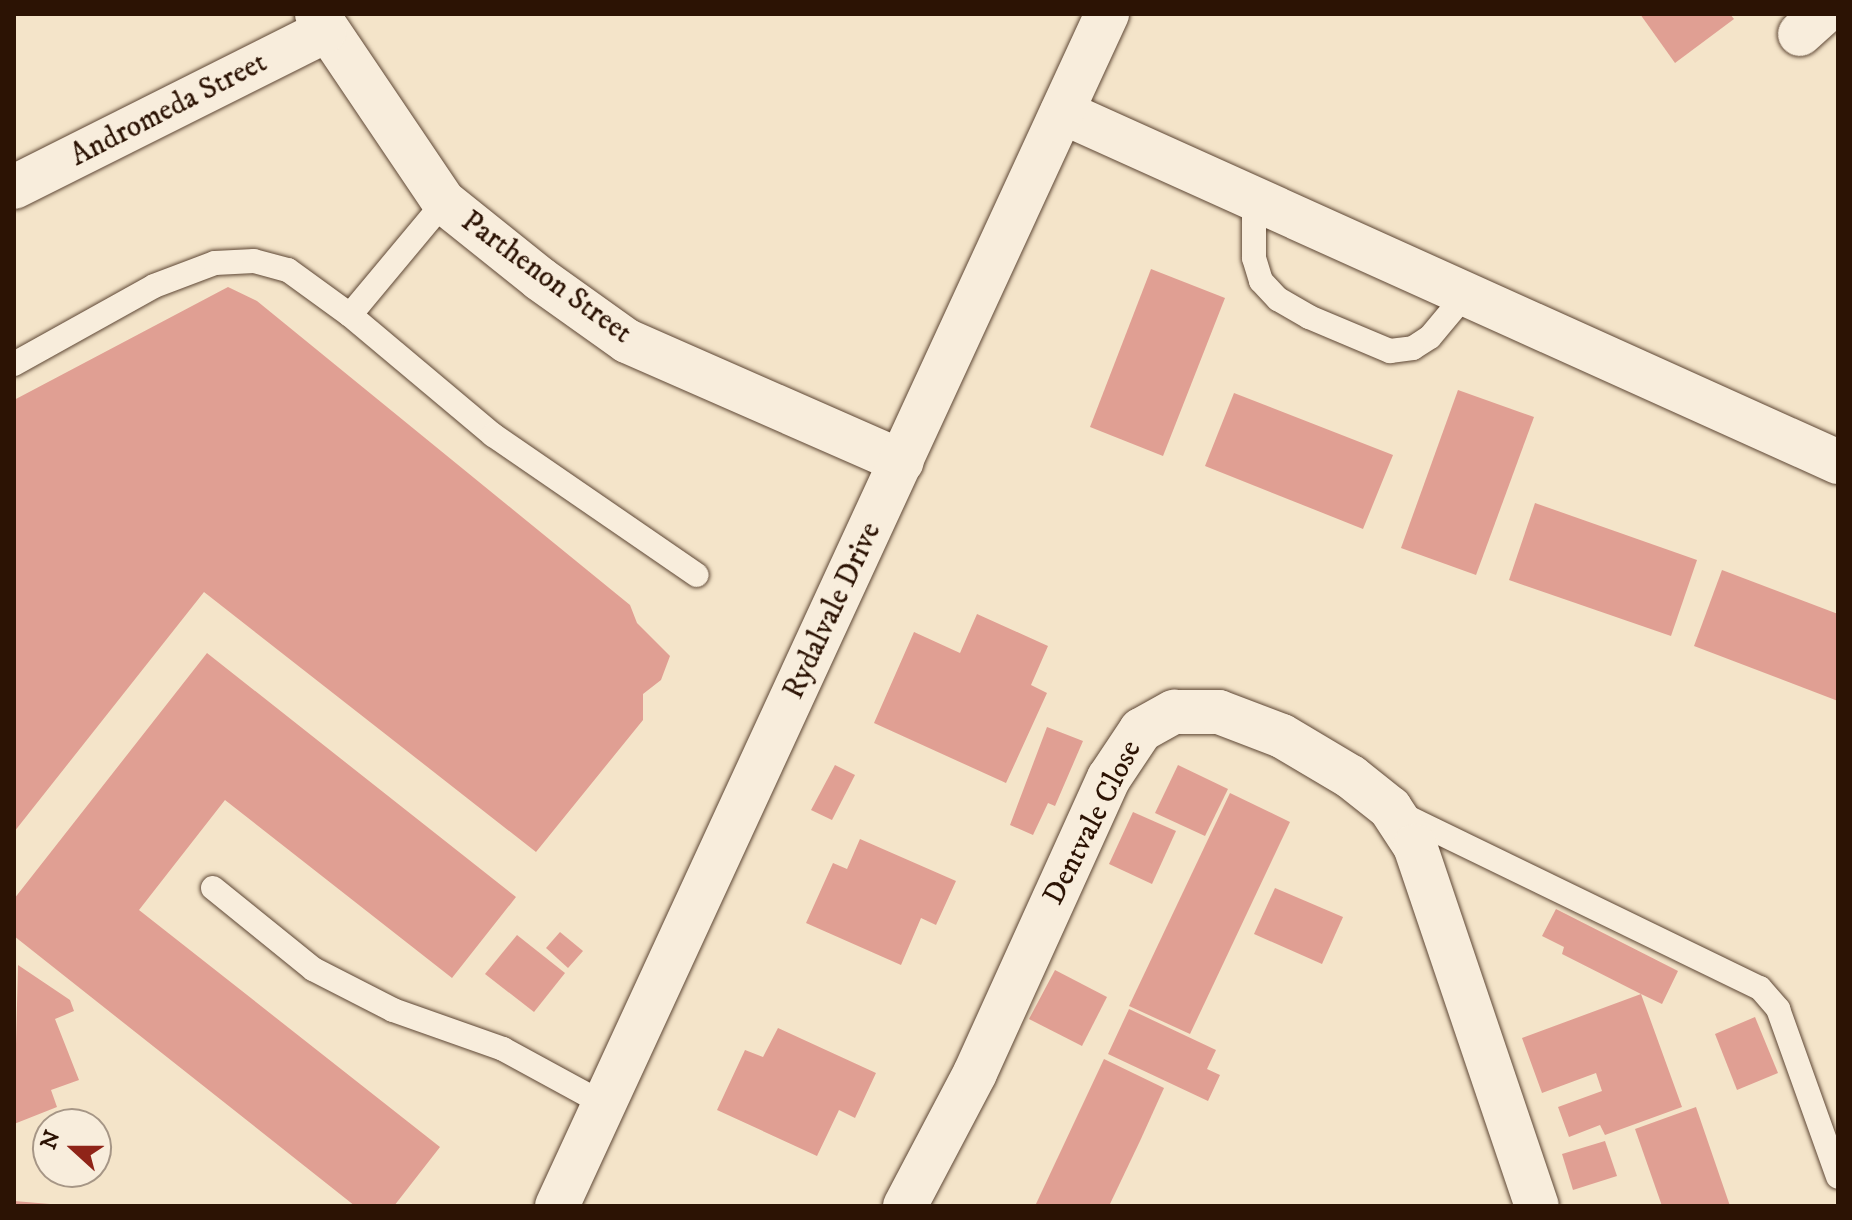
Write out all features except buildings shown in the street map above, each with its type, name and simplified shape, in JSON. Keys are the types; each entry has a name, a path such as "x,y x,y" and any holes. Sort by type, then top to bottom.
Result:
{"street":[{"name":"Rydalvale Drive","path":"557,1206 1107,14"},
{"name":"Andromeda Street","path":"14,187 321,23"},
{"name":"Parthenon Street","path":"321,23 444,202 627,341 902,462"},
{"path":"1062,112 1838,462"},
{"name":"Dentvale Close","path":"905,1206 975,1073 1109,778 1141,730 1174,712 1219,712 1282,736 1390,808 1415,846 1537,1206"}],"lane":[{"path":"1254,196 1254,258 1261,281 1278,299 1309,317 1390,351 1413,348 1430,337 1466,294"},
{"path":"350,315 444,202"},
{"path":"14,364 154,286 215,263 254,261 288,270 350,315 493,435 697,575"},
{"path":"1390,808 1760,988 1778,1009 1838,1177"},
{"path":"213,888 313,969 393,1010 503,1049 604,1104"}]}
